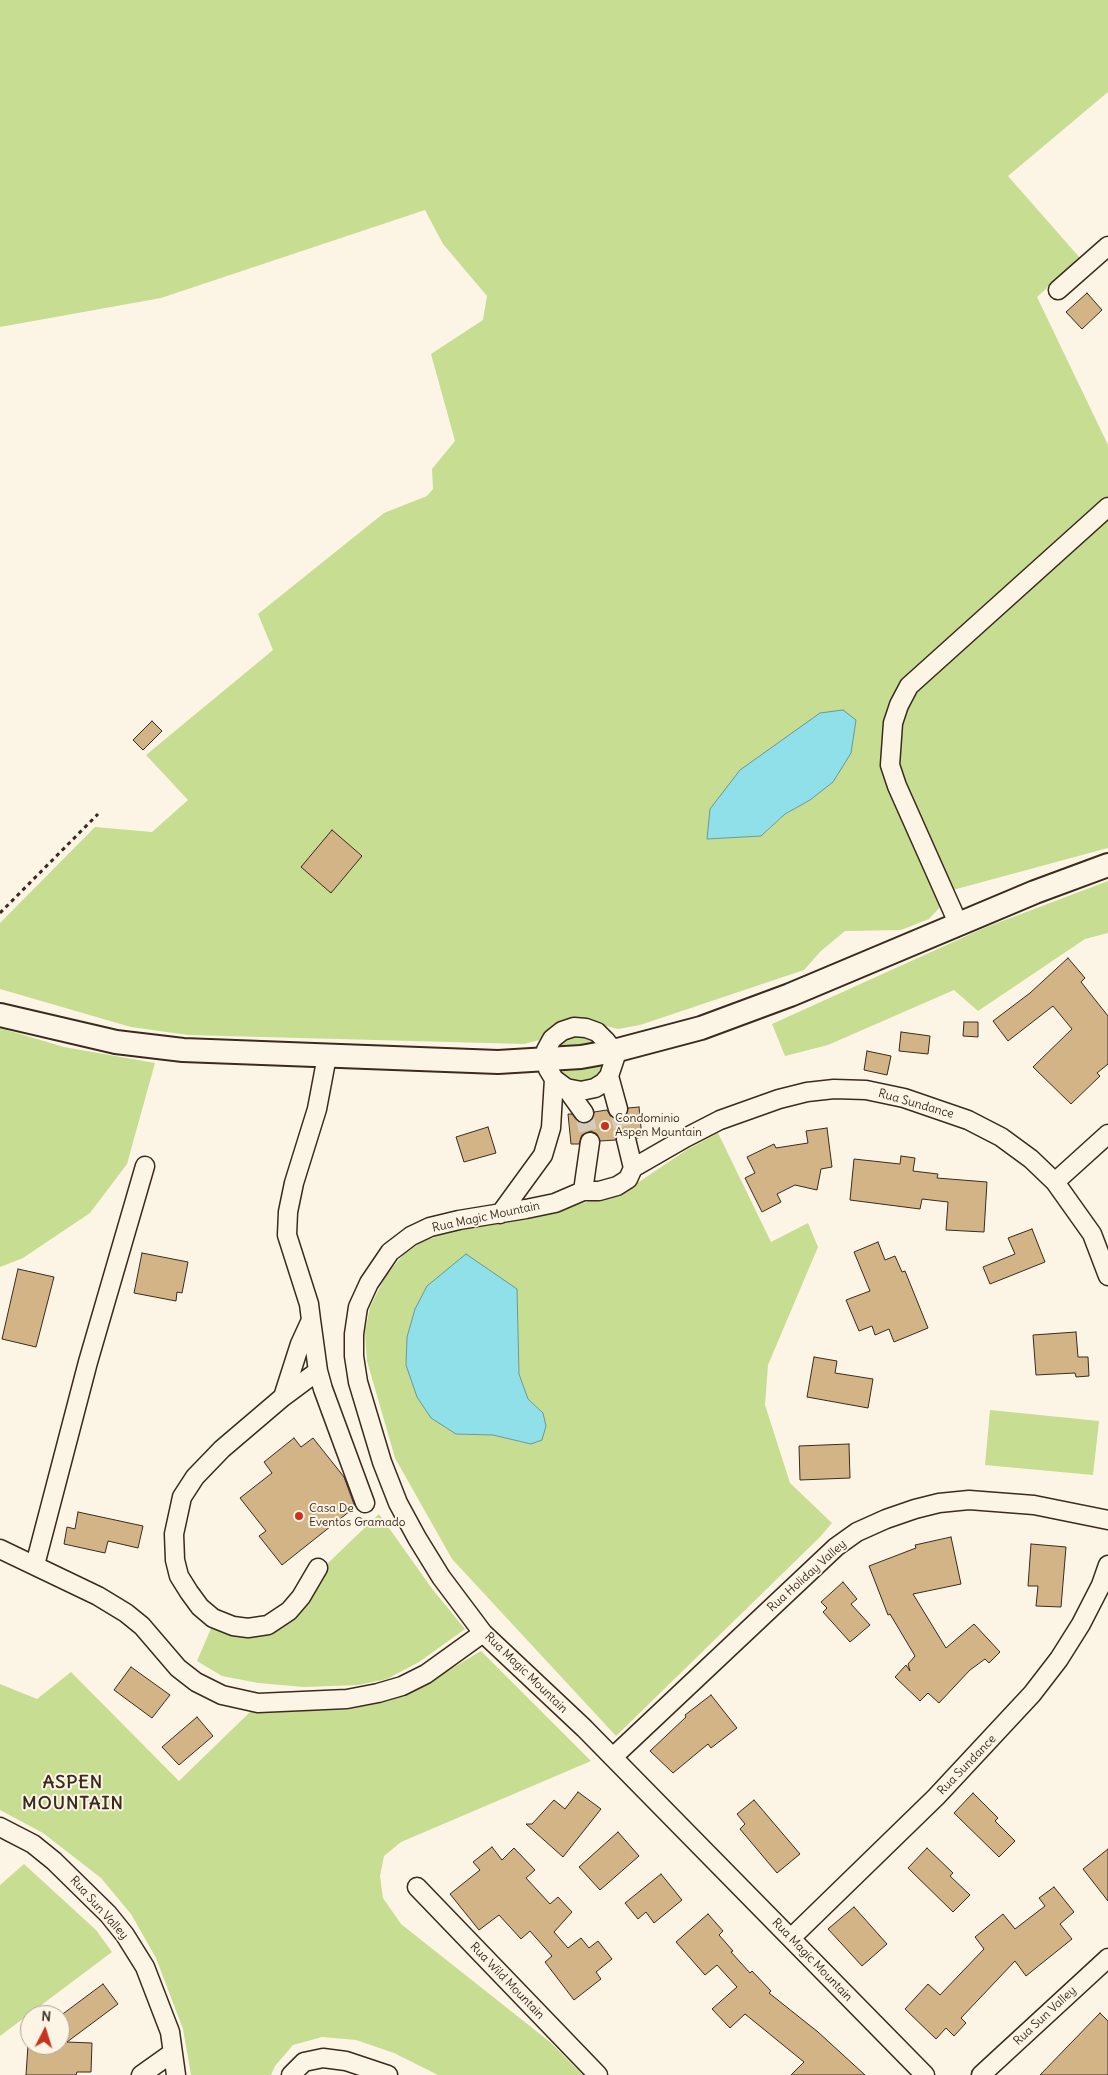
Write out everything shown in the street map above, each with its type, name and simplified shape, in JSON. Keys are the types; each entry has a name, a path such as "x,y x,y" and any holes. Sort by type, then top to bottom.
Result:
{"main road":[{"path":"0,1015 116,1042 143,1046 203,1051 498,1062 556,1076 614,1052 701,1028 790,995 1035,892 1108,865"}],"street":[{"path":"1058,290 1106,251"},
{"path":"958,924 897,786 890,765 893,724 899,705 909,686 1108,507"},
{"path":"556,1076 581,1091 595,1088 609,1076 613,1067 614,1052 606,1041 597,1032 586,1028 574,1027 562,1031 552,1039 546,1050 556,1076 584,1113"},
{"path":"327,1056 317,1109 294,1183 288,1212 287,1235 309,1304 318,1371 330,1411 366,1503"},
{"path":"500,1214 543,1155 551,1128 556,1076"},
{"path":"609,1076 618,1109"},
{"name":"Rua Sundance","path":"583,1191 598,1191 618,1186 628,1179 633,1168 720,1120 779,1099 807,1092 834,1089 866,1090 904,1098 968,1120 1001,1137 1031,1159 1055,1182 1092,1234 1108,1276"},
{"path":"1055,1182 1108,1134"},
{"path":"626,1139 633,1168"},
{"path":"583,1191 590,1142"},
{"path":"35,1565 88,1362 145,1166"},
{"name":"Rua Magic Mountain","path":"583,1191 555,1203 430,1227 411,1236 390,1252 369,1283 358,1307 354,1334 354,1356 358,1382 382,1462 398,1503 417,1538 441,1577 483,1632 613,1757 925,2075"},
{"path":"284,1396 300,1344 311,1320"},
{"path":"318,1371 284,1396 222,1449 196,1477 182,1497 176,1517 174,1534 174,1560 179,1576 200,1607 213,1618 233,1626 248,1628 268,1625 289,1611 301,1596 318,1568"},
{"name":"Rua Holiday Valley","path":"613,1757 836,1547 857,1532 886,1518 939,1503 969,1500 1034,1505 1108,1520"},
{"path":"0,1549 98,1596 126,1613 142,1626 178,1668 196,1682 222,1695 258,1703 347,1699 402,1686 426,1674 483,1632"},
{"name":"Rua Sundance","path":"791,1938 936,1797 1032,1694 1059,1659 1081,1624 1101,1585 1108,1565"},
{"name":"Rua Sun Valley","path":"0,1827 33,1844 54,1861 126,1935 145,1968 170,2032 176,2075"},
{"name":"Rua Wild Mountain","path":"417,1887 598,2075"},
{"name":"Rua Sun Valley","path":"981,2075 1108,1958"},
{"path":"141,2075 172,2053"},
{"path":"291,2075 304,2062 323,2058 346,2061 388,2075"}],"path":[{"path":"0,913 98,814"}],"green space":[{"path":"0,0 1108,0 1108,92 1008,176 1080,258 1037,297 1108,445 1108,499 906,683 886,742 942,905 929,919 901,930 845,931 821,951 804,970 640,1025 618,1029 586,1021 543,1039 524,1044 188,1035 131,1027 0,989 0,923 95,827 152,832 188,800 146,755 273,650 258,614 384,513 427,496 433,489 432,469 455,441 431,354 483,320 487,296 443,244 425,210 161,298 0,327","holes":["810,800 785,814 761,836 708,839"]},
{"path":"1108,517 1108,848 949,891 896,763 897,725 914,691"},
{"path":"1108,881 1108,933 1085,939 978,1011 954,990 828,1045 785,1056 772,1024 984,928"},
{"path":"0,1028 64,1047 155,1063 127,1164 90,1213 23,1258 0,1267"},
{"path":"580,1032 600,1043 554,1048 559,1041"},
{"path":"604,1064 594,1079 586,1082 569,1081 557,1070"},
{"path":"718,1133 771,1242 808,1223 818,1247 768,1365 765,1405 790,1483 832,1523 820,1537 616,1736 452,1559 395,1458 367,1361 365,1332 370,1307 385,1277 403,1255 423,1241 477,1224 528,1219 627,1190 688,1149","holes":["517,1348 519,1374 528,1399 543,1413 531,1444 493,1435 456,1434"]},
{"path":"990,1410 1099,1421 1093,1475 985,1465"},
{"path":"379,1514 433,1590 465,1629 419,1662 387,1679 359,1685 304,1687 258,1683 222,1676 197,1661 212,1626 234,1635 251,1638 271,1634 294,1618 306,1602 327,1564"},
{"path":"481,1651 591,1761 401,1842 384,1856 380,1876 383,1898 401,1924 550,2042 583,2075 438,2075 394,2053 356,2040 322,2037 293,2045 275,2066 271,2075 191,2075 183,2029 156,1958 131,1914 101,1878 43,1833 0,1810 0,1684 37,1699 71,1672 179,1781 250,1712 347,1710 388,1701 412,1692"},
{"path":"24,1864 96,1930 112,1952 41,2005 20,2005 20,2021 0,2036 0,1885"}],"water":[{"path":"843,710 856,720 851,753 833,782 810,800 785,814 761,836 707,839 710,809 740,770 820,713"},
{"path":"466,1254 517,1289 519,1374 528,1399 543,1413 546,1426 542,1440 531,1444 493,1435 456,1434 431,1418 417,1397 406,1365 407,1337 415,1309 427,1286"}],"building":[{"path":"1087,293 1102,310 1082,329 1066,312"},
{"path":"152,721 162,731 143,750 133,740"},
{"path":"332,830 362,856 331,893 301,867"},
{"path":"1068,958 1085,978 1081,982 1108,1016 1108,1064 1097,1073 1100,1076 1071,1104 1033,1067 1072,1029 1053,1006 1008,1041 993,1021 1030,993"},
{"path":"964,1022 978,1022 978,1037 963,1036"},
{"path":"901,1032 930,1036 928,1054 899,1051"},
{"path":"867,1051 891,1056 887,1075 864,1070"},
{"name":"Condominio Aspen Mountain","path":"639,1107 642,1137 637,1138 633,1131 624,1129 618,1132 616,1140 600,1141 597,1134 591,1131 582,1135 579,1144 571,1144 568,1114 572,1114 579,1122 585,1124 591,1121 594,1112 607,1110 611,1117 620,1119 626,1116 628,1108"},
{"path":"488,1127 496,1153 464,1162 456,1137"},
{"path":"827,1128 832,1167 821,1169 817,1190 795,1185 777,1194 781,1202 762,1212 745,1178 755,1173 747,1157 774,1144 776,1148 808,1143 806,1131"},
{"path":"901,1156 915,1158 913,1171 938,1174 937,1178 987,1182 984,1232 946,1230 948,1202 922,1199 920,1209 850,1200 854,1159 900,1164"},
{"path":"1032,1229 1045,1262 990,1284 983,1267 1015,1254 1008,1238"},
{"path":"878,1242 885,1260 895,1256 902,1272 905,1271 928,1328 894,1342 889,1329 875,1335 872,1326 859,1331 846,1300 870,1291 854,1252"},
{"path":"142,1253 188,1262 182,1293 177,1292 176,1301 134,1293"},
{"path":"18,1269 54,1277 36,1347 2,1339"},
{"path":"1076,1332 1078,1357 1088,1357 1089,1376 1076,1377 1075,1373 1036,1375 1033,1335"},
{"path":"814,1357 837,1361 835,1373 873,1379 868,1408 807,1397"},
{"name":"Casa De Eventos Gramado","path":"294,1438 301,1447 313,1438 344,1477 355,1507 282,1565 259,1536 266,1531 240,1498 272,1473 264,1462"},
{"path":"849,1444 850,1478 800,1480 799,1446"},
{"path":"78,1512 143,1526 138,1548 108,1541 105,1553 64,1544 67,1527 75,1529"},
{"path":"951,1537 961,1584 913,1594 946,1648 974,1624 1000,1652 989,1663 985,1659 970,1670 939,1703 928,1693 920,1701 895,1677 906,1665 910,1671 908,1664 915,1656 890,1614 888,1615 869,1566 916,1548 915,1545"},
{"path":"1031,1544 1066,1547 1061,1607 1036,1606 1038,1586 1028,1586"},
{"path":"843,1582 857,1599 851,1604 870,1625 850,1642 823,1612 827,1608 821,1602"},
{"path":"131,1667 170,1695 152,1718 114,1690"},
{"path":"711,1695 737,1728 711,1748 708,1744 673,1773 650,1751 686,1717 685,1715"},
{"path":"197,1717 213,1736 179,1765 162,1747"},
{"path":"578,1792 601,1809 563,1857 526,1824 532,1824 554,1800 565,1809"},
{"path":"973,1793 998,1818 995,1821 1015,1841 999,1857 954,1813"},
{"path":"754,1800 800,1854 777,1873 740,1829 745,1824 737,1814"},
{"path":"618,1832 639,1856 600,1890 579,1867"},
{"path":"492,1847 502,1860 514,1848 535,1870 526,1878 550,1904 558,1897 572,1912 554,1932 568,1948 581,1938 589,1948 598,1941 612,1959 596,1972 601,1979 574,2000 545,1962 552,1956 530,1931 521,1939 499,1915 479,1930 450,1894 480,1870 473,1862"},
{"path":"927,1848 953,1873 950,1876 970,1895 953,1912 908,1868"},
{"path":"1108,1849 1108,1901 1083,1869"},
{"path":"661,1874 682,1900 654,1923 646,1912 638,1919 625,1903"},
{"path":"1054,1887 1074,1912 1060,1924 1072,1939 1026,1976 1015,1961 961,2018 966,2023 954,2036 946,2028 936,2039 905,2009 928,1984 940,1995 984,1949 975,1937 1003,1914 1015,1929 1045,1906 1039,1898"},
{"path":"854,1907 887,1944 862,1966 828,1929"},
{"path":"708,1914 723,1931 719,1935 733,1951 731,1952 750,1973 752,1971 771,1991 769,1993 818,2032 865,2075 791,2075 804,2062 745,2014 730,2028 712,2009 737,1987 717,1965 705,1975 676,1942"},
{"path":"103,1984 118,2004 70,2040 70,2009"},
{"path":"1100,2013 1108,2021 1108,2075 1040,2075"},
{"path":"70,2042 92,2043 91,2072 77,2072 76,2075 26,2075 27,2055 70,2055"}],"tunnel":[{"path":"618,1109 626,1139"},
{"path":"584,1113 590,1142"}],"place":[{"name":"Condominio Aspen Mountain","path":"605,1126"},
{"name":"Casa De Eventos Gramado","path":"299,1516"}],"district":[{"name":"ASPEN MOUNTAIN","path":"73,1794"}]}
